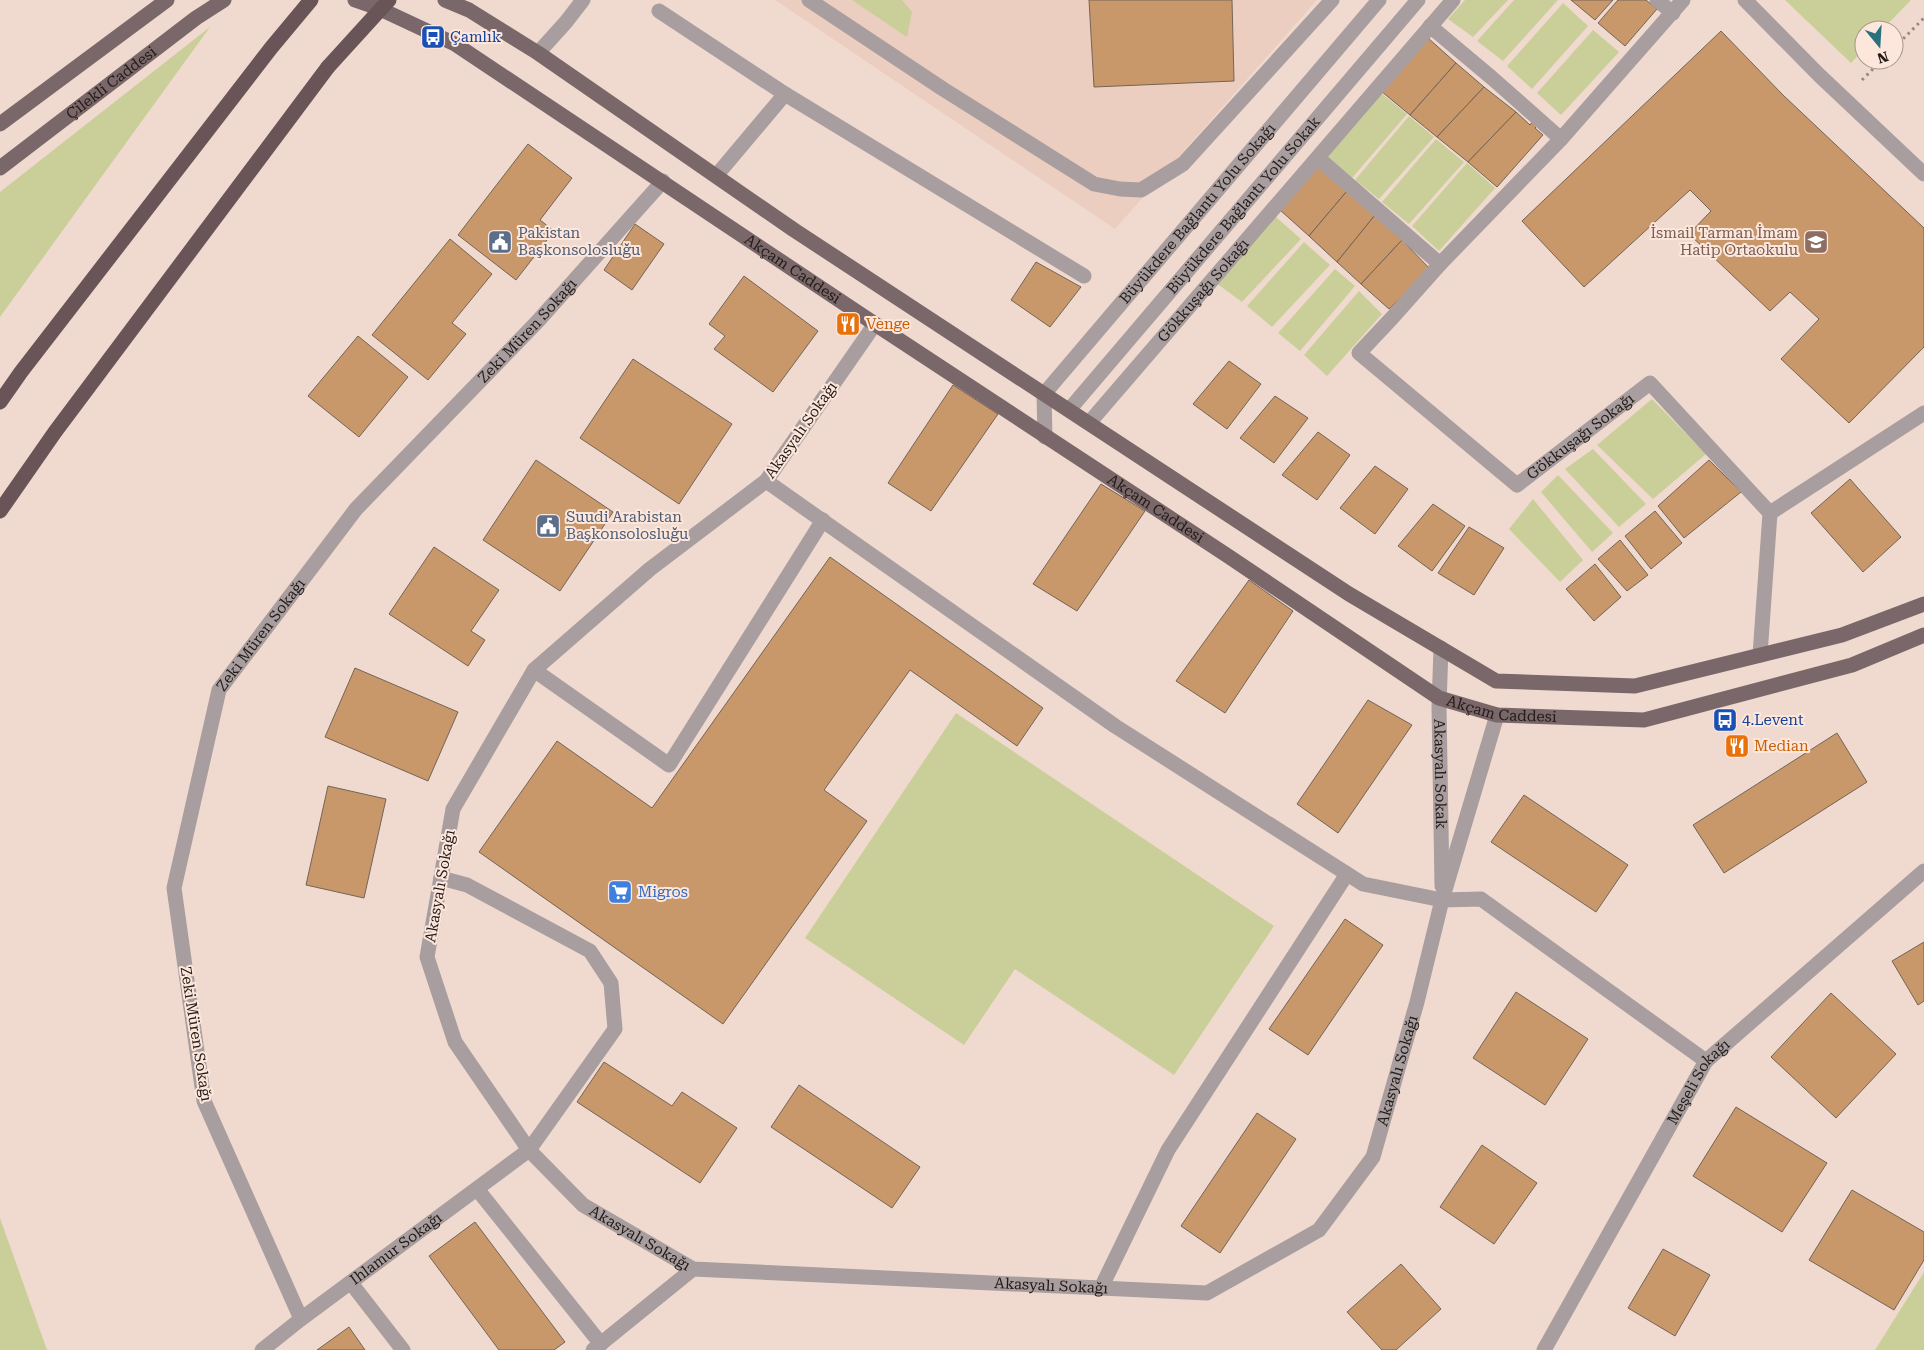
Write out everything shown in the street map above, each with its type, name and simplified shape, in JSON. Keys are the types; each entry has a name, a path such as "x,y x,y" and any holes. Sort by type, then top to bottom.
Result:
{"highway":[{"path":"271,48 298,0"},
{"path":"0,402 27,364 271,48 311,0"},
{"path":"0,510 54,432 328,67 375,0"},
{"path":"328,67 389,0"}],"main road":[{"path":"0,124 167,0"},
{"name":"Çilekli Caddesi","path":"0,168 196,18 224,0"},
{"name":"Akçam Caddesi","path":"355,0 378,8 455,44 1439,698 1497,715 1644,720 1852,665 1924,635"},
{"path":"445,0 469,10 538,53 794,230 1044,394"},
{"name":"Akçam Caddesi","path":"1044,394 1349,594 1496,681 1635,686 1842,635 1924,604"}],"street":[{"path":"538,53 583,0"},
{"path":"809,0 942,89 1094,184 1120,189 1141,190 1183,164 1332,0"},
{"name":"Büyükdere Bağlantı Yolu Sokağı","path":"1044,394 1379,0"},
{"name":"Büyükdere Bağlantı Yolu Sokak","path":"1069,410 1418,0"},
{"name":"Gökkuşağı Sokağı","path":"1089,424 1453,0"},
{"path":"1657,0 1673,13"},
{"name":"Gökkuşağı Sokağı","path":"1683,0 1561,140 1440,264 1358,353 1517,485 1650,383 1770,513"},
{"path":"1745,0 1819,75 1924,174"},
{"path":"660,11 785,94 1084,276"},
{"path":"1430,26 1561,140"},
{"path":"716,176 785,94"},
{"path":"1318,158 1440,264"},
{"name":"Zeki Müren Sokağı","path":"301,1319 204,1101 174,888 219,690 356,509 538,321 663,181"},
{"name":"Akasyalı Sokağı","path":"875,324 766,481 650,569 534,670 453,808 427,957 436,986 455,1042 529,1150 583,1204 693,1269 1207,1293 1319,1230 1373,1157 1417,1002 1442,900 1497,715"},
{"path":"1044,394 1045,437"},
{"path":"1760,654 1770,513 1924,413"},
{"path":"766,481 1115,726 1363,884 1442,900 1481,899 1706,1061"},
{"path":"534,670 668,764 823,520"},
{"name":"Akasyalı Sokak","path":"1441,648 1439,698 1442,900"},
{"name":"Meşeli Sokağı","path":"1544,1350 1706,1061 1924,871"},
{"path":"1101,1288 1168,1150 1347,874"},
{"name":"Ihlamur Sokağı","path":"262,1350 529,1150 615,1029 611,983 590,951 467,885 441,878"},
{"path":"477,1189 597,1347 693,1269"},
{"path":"351,1283 403,1350"}],"path":[{"path":"1904,38 1924,18"}],"shaded area":[{"path":"775,0 1317,0 1115,229"}],"green space":[{"path":"852,0 902,0 912,12 907,37"},
{"path":"1465,0 1508,0 1473,37 1448,19"},
{"path":"1514,0 1558,0 1503,61 1477,41"},
{"path":"1785,0 1911,0 1892,20 1854,20 1854,60 1851,63"},
{"path":"1563,3 1588,26 1532,89 1507,66"},
{"path":"210,27 0,317 0,192"},
{"path":"1593,30 1619,52 1561,115 1537,93"},
{"path":"1380,92 1407,114 1352,178 1325,156"},
{"path":"1409,116 1434,137 1379,199 1355,180"},
{"path":"1436,139 1464,162 1409,224 1382,202"},
{"path":"1467,163 1495,188 1439,251 1412,226"},
{"path":"1276,217 1301,239 1242,302 1216,283"},
{"path":"1304,242 1330,265 1272,327 1247,306"},
{"path":"1335,269 1355,286 1300,351 1278,333"},
{"path":"1359,291 1382,314 1327,376 1304,355"},
{"path":"1652,399 1706,454 1653,499 1597,445"},
{"path":"1593,449 1646,504 1619,527 1565,469"},
{"path":"1558,475 1613,533 1592,552 1541,492"},
{"path":"1533,499 1583,560 1560,582 1509,529"},
{"path":"956,713 1274,926 1174,1075 1015,969 964,1045 805,938"},
{"path":"0,1218 47,1350 0,1350"},
{"path":"1924,1272 1924,1350 1875,1350"}],"building":[{"path":"1089,0 1232,0 1234,81 1094,87"},
{"path":"1571,0 1613,0 1595,20"},
{"path":"1618,0 1646,0 1657,9 1625,46 1598,23"},
{"name":"İsmail Tarman İmam Hatip Ortaokulu","path":"1721,31 1783,95 1924,228 1924,347 1849,423 1781,359 1819,319 1790,292 1770,311 1689,234 1711,211 1690,190 1584,287 1522,221"},
{"path":"1428,38 1456,63 1410,115 1381,91"},
{"path":"1456,63 1484,87 1437,137 1410,115"},
{"path":"1484,87 1516,112 1468,162 1437,137"},
{"path":"1516,112 1530,125 1532,122 1537,126 1535,128 1543,135 1497,187 1468,162"},
{"path":"528,144 572,178 540,220 554,231 516,280 458,235"},
{"path":"1318,164 1347,191 1309,236 1280,210"},
{"path":"1347,191 1375,215 1337,262 1309,236"},
{"path":"1375,215 1402,240 1361,284 1337,262"},
{"path":"635,224 664,244 632,290 604,270"},
{"path":"450,239 492,274 452,323 466,334 428,380 372,335"},
{"path":"1402,240 1431,270 1389,309 1361,284"},
{"path":"1036,262 1081,287 1050,327 1011,300"},
{"path":"744,276 818,331 773,392 714,349 725,336 709,324"},
{"path":"358,336 408,377 359,437 308,396"},
{"path":"633,359 732,424 679,504 580,438"},
{"path":"1229,361 1261,384 1227,429 1193,404"},
{"path":"953,385 998,414 931,511 888,483"},
{"path":"1275,396 1308,418 1274,463 1240,438"},
{"path":"1318,432 1350,455 1317,500 1282,475"},
{"path":"536,460 613,512 560,591 483,540"},
{"path":"1709,460 1741,492 1684,538 1658,506"},
{"path":"1375,466 1408,489 1375,534 1340,508"},
{"path":"1850,479 1901,537 1863,572 1811,513"},
{"path":"1101,484 1145,511 1077,611 1033,584"},
{"path":"1433,504 1465,526 1432,571 1398,546"},
{"path":"1655,511 1682,543 1651,569 1625,536"},
{"path":"1469,527 1504,548 1474,595 1438,573"},
{"path":"1620,540 1648,575 1627,591 1598,559"},
{"path":"434,547 499,590 471,631 485,640 468,666 389,614"},
{"path":"830,557 1043,708 1017,746 910,670 824,790 867,821 723,1024 479,852 557,741 652,808"},
{"path":"1595,564 1621,597 1594,621 1566,589"},
{"path":"1249,580 1293,611 1225,713 1176,681"},
{"path":"355,668 458,712 428,781 325,737"},
{"path":"1368,700 1412,725 1338,833 1297,804"},
{"path":"1837,733 1867,782 1724,873 1693,825"},
{"path":"328,786 386,799 364,898 306,885"},
{"path":"1524,795 1628,865 1596,912 1491,842"},
{"path":"1345,919 1383,945 1308,1055 1269,1029"},
{"path":"1924,942 1924,1001 1918,1005 1892,961"},
{"path":"1516,992 1588,1039 1545,1105 1473,1058"},
{"path":"1831,993 1896,1054 1836,1118 1771,1057"},
{"path":"604,1062 672,1106 682,1092 737,1128 700,1183 577,1102"},
{"path":"799,1085 920,1167 892,1208 771,1127"},
{"path":"1736,1107 1827,1163 1782,1232 1693,1176"},
{"path":"1257,1113 1296,1139 1220,1253 1181,1226"},
{"path":"1482,1145 1537,1183 1494,1244 1440,1207"},
{"path":"1852,1190 1924,1232 1924,1260 1894,1310 1809,1260"},
{"path":"475,1222 565,1342 554,1350 499,1350 429,1256"},
{"path":"1663,1249 1710,1275 1675,1336 1628,1308"},
{"path":"1401,1264 1441,1309 1396,1350 1382,1350 1347,1312"},
{"path":"349,1327 365,1350 317,1350"}],"place":[{"name":"Çamlık","path":"433,37"},
{"name":"Pakistan Başkonsolosluğu","path":"500,242"},
{"name":"İsmail Tarman İmam Hatip Ortaokulu","path":"1816,242"},
{"name":"Venge","path":"848,324"},
{"name":"Suudi Arabistan Başkonsolosluğu","path":"548,526"},
{"name":"4.Levent","path":"1725,720"},
{"name":"Median","path":"1737,746"},
{"name":"Migros","path":"620,892"}]}
